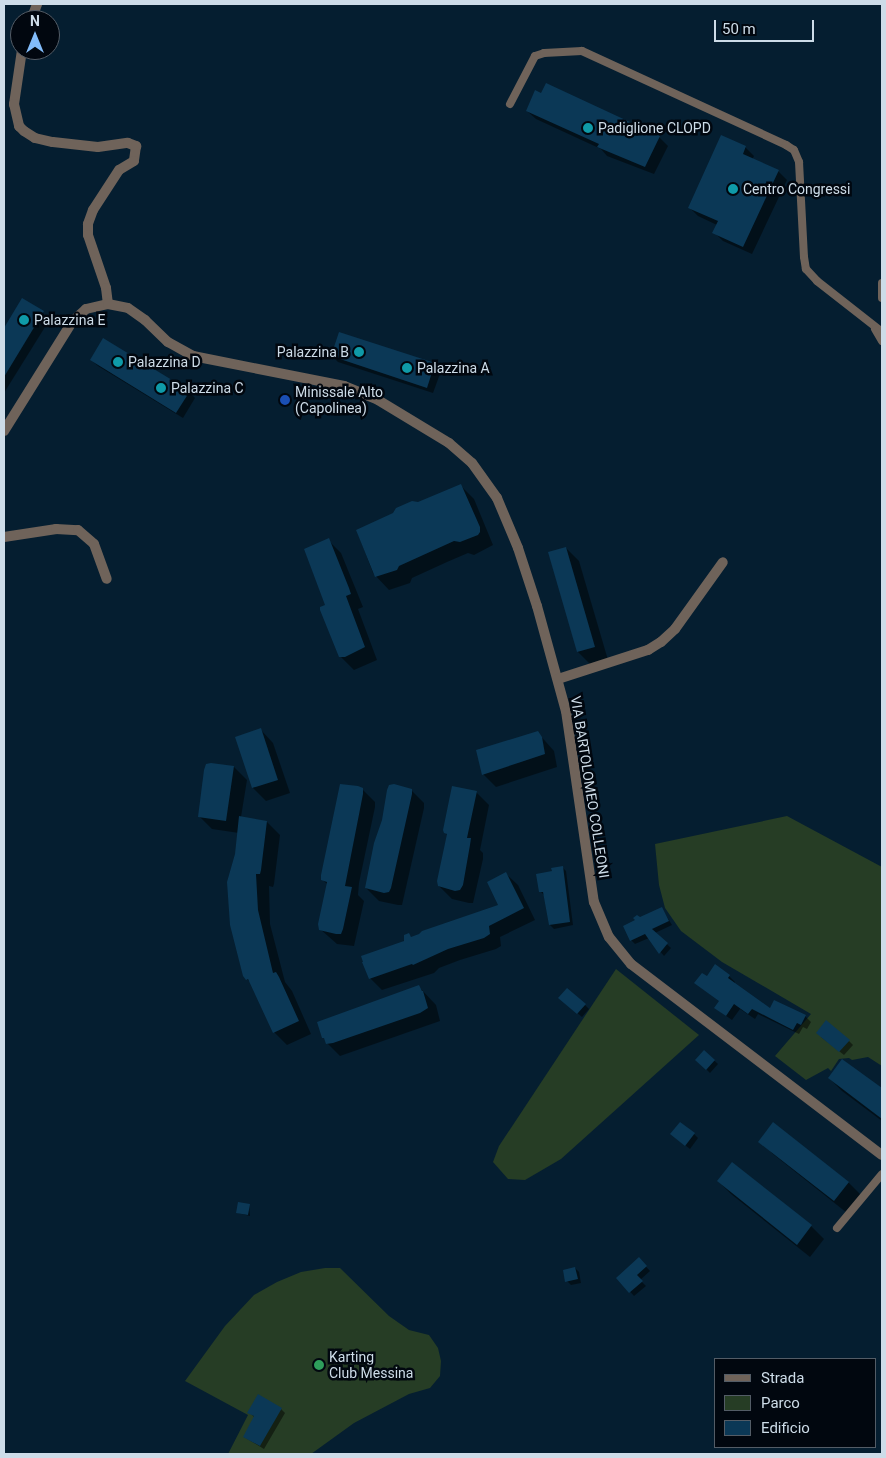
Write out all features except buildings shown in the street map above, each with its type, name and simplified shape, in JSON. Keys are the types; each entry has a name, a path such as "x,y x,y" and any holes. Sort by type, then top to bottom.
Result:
{"street":[{"path":"4,431 72,322 86,309 108,304 106,288 88,235 88,224 93,210 119,170 134,161 136,146 128,143 98,147 52,142 35,138 24,131 19,126 14,104 21,60"},
{"name":"VIA BARTOLOMEO COLLEONI","path":"108,304 128,308 146,320 168,342 193,356 344,386 378,400 449,442 472,463 497,498 521,558 558,679 570,733 592,889 598,913 609,937 631,964 882,1155"},
{"path":"4,537 56,529 78,530 94,544 107,579"},
{"path":"558,679 648,650 661,642 675,629 723,562"}],"lane":[{"path":"510,104 535,56 544,53 582,51 786,145 794,150 799,162 806,269 817,281 874,328 882,332"},
{"path":"882,283 882,298"},
{"path":"874,328 882,341"},
{"path":"837,1228 882,1174"}],"green space":[{"path":"787,816 882,867 882,1066 868,1057 852,1060 849,1058 839,1059 831,1071 828,1068 806,1080 775,1056 811,1014 722,962 681,931 665,908 659,885 655,844"},
{"path":"616,969 699,1035 561,1159 525,1180 508,1179 493,1162 499,1146"},
{"name":"Karting Club Messina","path":"325,1268 340,1268 389,1316 409,1330 429,1335 438,1348 441,1361 440,1376 430,1388 409,1394 354,1423 311,1454 228,1454 248,1415 185,1381 225,1326 254,1295 277,1282 301,1272"}],"place":[{"name":"Padiglione CLOPD","path":"588,128"},
{"name":"Centro Congressi","path":"733,189"},
{"name":"Palazzina E","path":"24,320"},
{"name":"Palazzina B","path":"359,352"},
{"name":"Palazzina D","path":"118,362"},
{"name":"Palazzina A","path":"407,368"},
{"name":"Palazzina C","path":"161,388"},
{"name":"Minissale Alto (Capolinea)","path":"285,400"},
{"name":"Karting Club Messina","path":"319,1365"}]}
